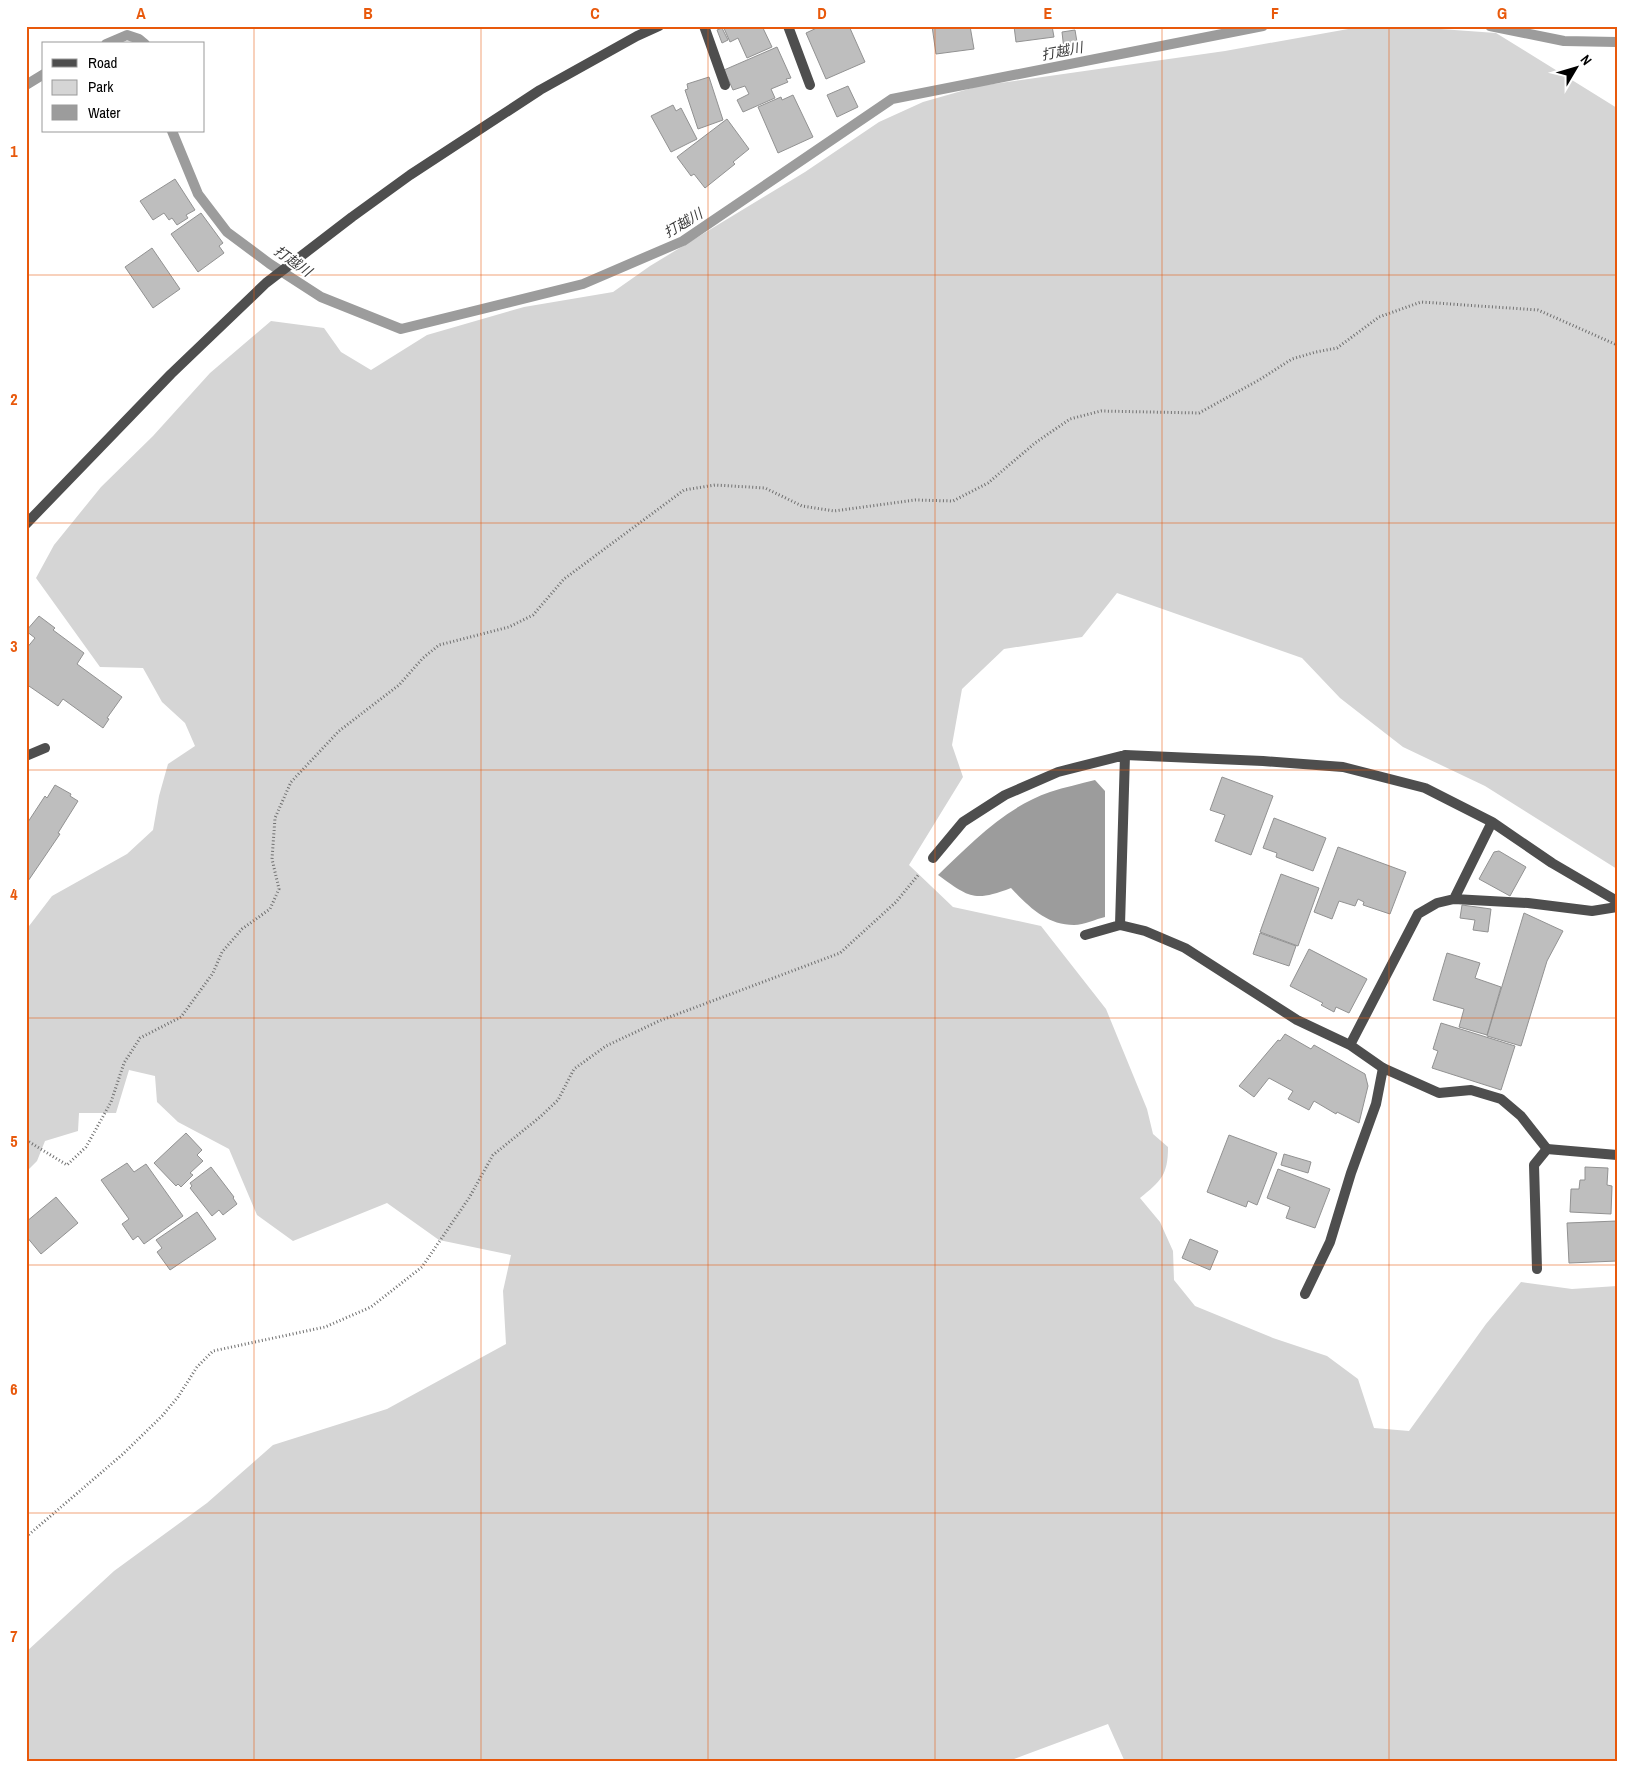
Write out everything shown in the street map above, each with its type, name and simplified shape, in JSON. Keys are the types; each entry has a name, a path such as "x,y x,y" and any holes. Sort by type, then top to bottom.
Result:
{"street":[{"path":"26,524 171,374 266,283 352,216 410,175 540,90 637,36 659,26"},
{"path":"704,26 725,85"},
{"path":"788,26 810,85"},
{"path":"26,756 46,748"},
{"path":"1120,925 1125,755"},
{"path":"933,858 963,822 1005,794 1058,772 1125,755 1263,761 1343,767 1425,788 1492,822 1552,863 1617,901"},
{"path":"1454,899 1492,822"},
{"path":"1350,1045 1418,914 1437,903 1454,899 1528,903 1592,911 1617,907"},
{"path":"1085,935 1120,925 1145,931 1185,948 1297,1020 1350,1045 1383,1068 1438,1093 1471,1090 1502,1099 1521,1116 1547,1149 1617,1155"},
{"path":"1305,1294 1330,1242 1351,1173 1376,1104 1383,1068"},
{"path":"1537,1269 1534,1165 1547,1149"}],"path":[{"path":"26,1140 67,1165 86,1147 112,1102 124,1063 140,1038 181,1017 213,973 222,952 242,929 270,909 279,889 272,859 275,818 291,782 340,731 399,685 423,658 439,645 509,627 533,615 564,579 684,490 715,485 765,488 802,506 834,511 915,500 953,501 988,483 1035,443 1070,419 1101,411 1199,413 1259,380 1292,359 1337,348 1379,317 1421,302 1538,310 1617,345"},
{"path":"26,1537 123,1454 155,1423 178,1397 197,1367 213,1351 326,1327 371,1308 422,1266 469,1198 493,1155 558,1100 574,1069 606,1046 658,1021 840,953 896,902 933,858"}],"green space":[{"path":"1365,26 1399,26 1496,33 1617,108 1617,869 1485,786 1403,747 1340,698 1302,658 1117,593 1082,637 1004,649 962,689 952,745 963,777 909,865 953,907 1041,926 1106,1009 1147,1109 1153,1134 1168,1147 1167,1164 1162,1177 1140,1198 1160,1222 1173,1251 1174,1280 1195,1306 1273,1338 1327,1356 1358,1379 1374,1428 1409,1431 1486,1324 1521,1282 1572,1289 1617,1286 1617,1762 1125,1762 1108,1724 1006,1762 26,1762 26,1652 114,1571 207,1503 273,1445 387,1409 506,1344 503,1291 511,1255 439,1240 387,1203 293,1241 257,1215 229,1149 178,1122 157,1102 155,1076 129,1070 116,1113 79,1113 78,1131 45,1141 37,1161 26,1172 26,930 52,896 127,854 153,830 159,796 168,764 195,746 185,723 162,702 143,668 100,667 36,578 54,545 101,487 153,436 210,373 271,321 324,328 341,352 371,370 427,335 524,307 613,292 650,266 805,172 879,122 923,102 979,86 1225,51"}],"water":[{"path":"1095,780 1105,791 1105,917 1078,925 1055,922 1039,914 1011,888 988,895 973,895 958,889 938,875 1004,816 1050,792"}],"building":[{"path":"723,26 762,26 772,47 747,58 738,38 730,42"},
{"path":"821,26 849,26 865,62 826,79 806,33"},
{"path":"932,26 970,26 974,49 936,54"},
{"path":"1014,26 1052,26 1054,37 1016,42"},
{"path":"722,28 728,40 722,43 717,30"},
{"path":"1075,30 1078,48 1064,50 1062,32"},
{"path":"777,47 791,78 786,79 788,82 771,89 775,98 743,112 737,100 749,94 745,86 733,90 724,70"},
{"path":"709,77 723,120 698,129 685,90 688,89 687,84"},
{"path":"848,86 858,107 837,117 827,95"},
{"path":"793,95 813,137 778,153 758,107 781,97 782,100"},
{"path":"673,105 676,111 681,108 697,139 671,152 651,116"},
{"path":"727,119 749,149 733,162 735,164 705,188 694,174 691,176 677,157"},
{"path":"175,179 195,210 186,215 188,218 177,225 172,218 169,220 164,213 153,220 140,201"},
{"path":"201,213 223,243 219,246 224,253 198,272 171,234"},
{"path":"152,248 180,289 153,308 125,267"},
{"path":"39,616 55,628 53,630 84,653 77,664 122,697 107,718 109,719 103,728 63,699 58,706 26,684 26,649 35,638 26,631"},
{"path":"1222,777 1273,796 1251,855 1215,841 1225,815 1210,810"},
{"path":"55,785 71,794 70,796 78,801 58,833 60,834 26,884 26,825 45,796 47,798"},
{"path":"1274,818 1326,838 1313,871 1276,857 1277,853 1263,848"},
{"path":"1338,847 1406,872 1390,914 1363,905 1364,902 1358,899 1355,906 1339,901 1332,919 1314,912"},
{"path":"1499,851 1526,867 1510,896 1479,879 1494,852"},
{"path":"1281,874 1319,888 1298,946 1260,932"},
{"path":"1462,905 1491,909 1488,932 1473,930 1475,920 1460,918"},
{"path":"1524,913 1563,931 1547,961 1521,1046 1487,1036"},
{"path":"1260,933 1296,946 1289,966 1253,954"},
{"path":"1309,949 1367,979 1349,1013 1336,1007 1334,1012 1321,1005 1323,1003 1290,986"},
{"path":"1447,953 1480,963 1475,978 1501,987 1487,1035 1459,1027 1464,1009 1433,1000"},
{"path":"1441,1023 1515,1046 1501,1090 1432,1068 1438,1051 1433,1049"},
{"path":"1285,1034 1311,1049 1314,1045 1365,1074 1368,1086 1359,1123 1337,1112 1336,1114 1314,1101 1309,1110 1288,1099 1293,1091 1269,1078 1254,1097 1239,1086"},
{"path":"186,1133 202,1150 197,1155 203,1161 190,1173 193,1175 181,1187 178,1184 176,1186 154,1163"},
{"path":"1229,1135 1277,1153 1257,1205 1248,1201 1246,1207 1207,1192"},
{"path":"1284,1154 1311,1162 1308,1173 1281,1165"},
{"path":"127,1163 134,1172 146,1164 183,1216 144,1244 138,1236 133,1240 122,1224 129,1219 101,1180"},
{"path":"211,1167 234,1197 237,1204 223,1215 219,1210 212,1216 190,1188 192,1186 190,1183"},
{"path":"1585,1167 1608,1168 1607,1185 1612,1186 1611,1214 1570,1212 1571,1189 1579,1189 1580,1180 1585,1180"},
{"path":"1278,1169 1330,1189 1315,1228 1286,1218 1290,1207 1267,1198"},
{"path":"56,1197 78,1223 41,1254 26,1236 26,1222"},
{"path":"197,1212 216,1239 170,1270 157,1252 162,1248 156,1240"},
{"path":"1617,1221 1617,1261 1569,1263 1567,1223"},
{"path":"1190,1239 1218,1251 1210,1270 1182,1258"}],"waterway":[{"name":"打越川","path":"172,132 198,194 227,232 270,264 321,297 401,329 583,284 683,241 892,99 1263,26"},
{"name":"打越川","path":"1490,26 1564,41 1617,42"},
{"name":"打越川","path":"111,42 127,35 143,42"},
{"name":"打越川","path":"26,85 42,75"}]}
